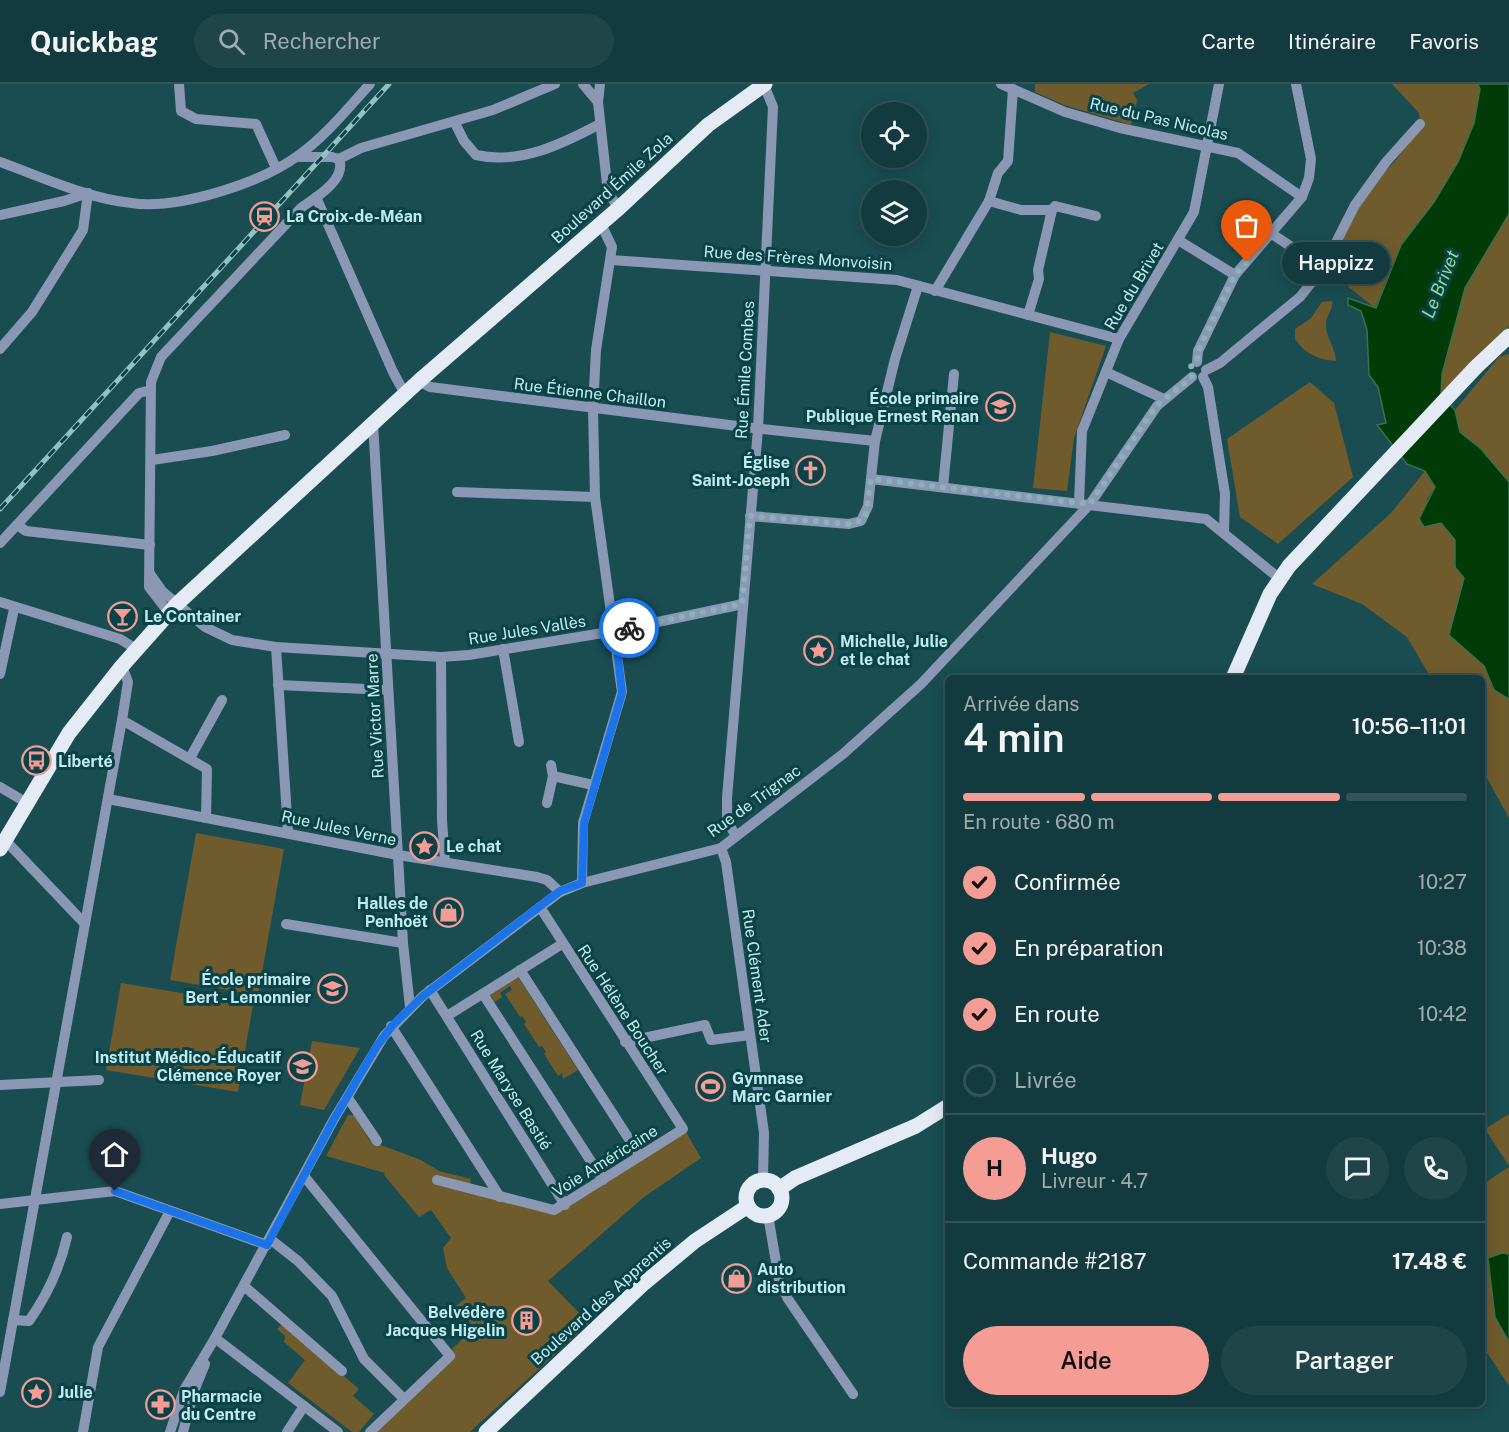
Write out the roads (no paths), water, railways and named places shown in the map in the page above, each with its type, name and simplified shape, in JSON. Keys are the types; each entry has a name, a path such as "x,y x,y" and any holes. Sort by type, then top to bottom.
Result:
{"main road":[{"name":"Boulevard Émile Zola","path":"3,845 69,733 136,649 173,608 419,381 601,224 708,125 765,84"},
{"path":"1234,675 1270,594 1289,566 1464,380 1504,347 1509,336"},
{"path":"779,1189 795,1178 916,1126 945,1108"},
{"path":"763,1180 772,1182 779,1189 780,1204 768,1215 756,1214 748,1206 748,1189 763,1180"},
{"name":"Boulevard des Apprentis","path":"486,1432 642,1285 695,1241 748,1206"}],"street":[{"path":"179,84 181,111 196,119 256,124 276,168"},
{"path":"0,162 88,193 132,204 187,201 215,194 298,157 325,134 370,84"},
{"path":"298,157 332,156 339,159 361,148 455,123 555,84"},
{"path":"583,84 598,102"},
{"path":"600,84 598,102 608,193 619,208"},
{"name":"Rue Émile Combes","path":"736,836 727,815 742,604 758,429 773,106 765,84"},
{"name":"Rue du Pas Nicolas","path":"1001,84 1065,112 1120,129 1238,153 1302,196"},
{"name":"Rue du Brivet","path":"1085,504 1082,431 1119,339 1194,212 1219,84"},
{"path":"1224,532 1225,494 1208,387 1200,374 1204,365 1197,362 1198,351 1235,275 1302,196 1309,178 1311,159 1296,84"},
{"path":"935,291 989,201 998,173 1008,161 1013,89"},
{"path":"455,123 464,141 476,155 502,158 558,146 600,124"},
{"name":"Rue de Trignac","path":"170,1432 184,1390 377,1046 410,1007 560,891 582,883 721,848 843,754 921,684 1085,504 1164,399 1220,363 1292,305 1323,268 1355,205 1386,162 1420,124"},
{"name":"Rue Jules Vallès","path":"339,159 341,169 338,176 316,197 301,207 161,357 151,382 149,586 152,593 205,627 232,640 276,647 441,657 615,631 742,604"},
{"path":"0,215 64,201 88,193"},
{"path":"0,349 32,312 83,230 88,193"},
{"path":"316,197 393,372 405,394"},
{"path":"989,201 1021,210 1052,210"},
{"path":"1028,315 1039,279 1038,270 1052,210 1055,206 1096,216"},
{"path":"582,883 584,823 593,785 622,693 595,497 592,409 596,350 612,247 601,224"},
{"path":"1272,234 1323,268"},
{"path":"1178,240 1235,275"},
{"name":"Rue des Frères Monvoisin","path":"611,260 897,280 1119,339"},
{"path":"750,516 849,524 861,521 866,514 875,441 895,359 918,286"},
{"path":"1106,372 1164,399"},
{"path":"943,487 954,374"},
{"name":"Rue Étienne Chaillon","path":"419,381 430,387 592,409 875,441"},
{"path":"0,543 139,393 151,390"},
{"name":"Rue Victor Marre","path":"373,423 402,943 410,1007"},
{"path":"152,460 212,452 285,435"},
{"path":"871,479 1206,519 1224,532 1253,560 1280,579"},
{"path":"458,492 595,497"},
{"path":"17,525 27,531 150,545"},
{"path":"0,602 14,609 120,639 136,649"},
{"path":"0,674 14,609"},
{"path":"276,647 288,832"},
{"path":"503,649 519,742"},
{"path":"441,657 442,820 445,862"},
{"path":"0,1392 122,720 128,682 122,666"},
{"path":"108,684 125,695"},
{"path":"278,685 388,690"},
{"path":"190,758 222,700"},
{"path":"122,720 207,769 206,818"},
{"path":"547,804 552,770 593,785"},
{"path":"0,787 27,803"},
{"name":"Rue Jules Verne","path":"108,799 398,855 537,877 546,880 560,891"},
{"path":"3,845 85,924"},
{"name":"Rue Clément Ader","path":"721,848 726,862 764,1133 763,1180"},
{"name":"Rue Hélène Boucher","path":"540,907 683,1129"},
{"path":"286,924 402,943"},
{"path":"447,1016 562,944"},
{"path":"520,970 640,1156"},
{"name":"Rue Maryse Bastié","path":"430,990 566,1205"},
{"path":"483,994 603,1180"},
{"path":"625,1042 705,1025 711,1040 750,1035"},
{"path":"392,1026 500,1197"},
{"path":"0,1085 57,1080 99,1080"},
{"path":"348,1098 377,1141"},
{"name":"Voie Américaine","path":"437,1180 555,1210 683,1129"},
{"path":"304,1176 450,1356 370,1432"},
{"path":"0,1204 115,1191 269,1242 298,1261 332,1296 364,1359 404,1398"},
{"path":"84,1432 98,1347 170,1211"},
{"path":"768,1215 779,1280 789,1299 852,1394"},
{"path":"13,1320 29,1321 43,1300 57,1272 67,1237"},
{"path":"244,1286 342,1371"},
{"path":"215,1338 338,1432"},
{"name":"Rue de Trignac","path":"183,1432 194,1391 215,1338"},
{"path":"287,1432 304,1406"}],"water":[{"name":"Le Brivet","path":"1478,84 1509,84 1509,214 1465,288 1442,374 1441,395 1455,410 1460,432 1481,449 1509,482 1509,699 1494,690 1484,666 1449,635 1464,578 1455,567 1455,540 1441,523 1424,527 1419,519 1435,487 1425,471 1407,464 1377,425 1386,423 1378,387 1369,375 1367,330 1361,311 1348,305 1348,298 1376,308 1401,245 1434,202 1458,162 1474,123 1480,89"},
{"path":"1502,1253 1509,1254 1509,1342 1495,1317 1488,1258"}],"railway":[{"path":"0,509 389,84"}],"place":[{"name":"La Croix-de-Méan","path":"265,216"},
{"name":"Happizz","path":"1247,262"},
{"name":"École primaire Publique Ernest Renan","path":"1000,407"},
{"name":"Église Saint-Joseph","path":"811,471"},
{"name":"Le Container","path":"123,616"},
{"name":"Michelle, Julie et le chat","path":"819,650"},
{"name":"Liberté","path":"37,761"},
{"name":"Le chat","path":"425,846"},
{"name":"Halles de Penhoët","path":"449,912"},
{"name":"École primaire Bert - Lemonnier","path":"332,988"},
{"name":"Institut Médico-Éducatif Clémence Royer","path":"302,1066"},
{"name":"Gymnase Marc Garnier","path":"711,1087"},
{"name":"Auto distribution","path":"736,1278"},
{"name":"Belvédère Jacques Higelin","path":"526,1321"},
{"name":"Julie","path":"37,1392"},
{"name":"Pharmacie du Centre","path":"160,1405"}]}
